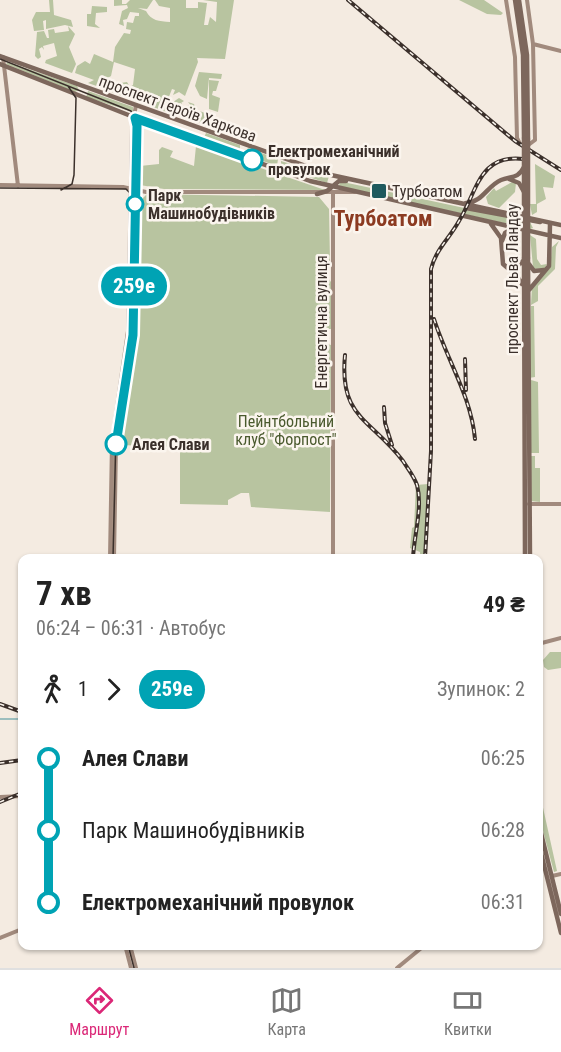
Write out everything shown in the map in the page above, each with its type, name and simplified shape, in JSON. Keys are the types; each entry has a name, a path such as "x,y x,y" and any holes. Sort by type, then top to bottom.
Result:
{"main road":[{"path":"506,0 515,57 517,138 520,144 527,146 535,140 532,44 526,0"},
{"name":"проспект Льва Ландау","path":"517,0 523,55 526,260"},
{"name":"проспект Льва Ландау","path":"517,0 526,55 525,554"},
{"path":"532,44 561,51"},
{"path":"2,56 18,186"},
{"name":"проспект Героїв Харкова","path":"2,56 281,158 354,182 502,212 533,221 548,228 561,238"},
{"name":"проспект Героїв Харкова","path":"2,65 134,119 276,170 336,184 341,189 516,228 531,231 548,228"},
{"path":"112,554 112,441 127,351 136,105"},
{"path":"240,156 245,144"},
{"path":"276,170 281,158"},
{"path":"452,202 472,203 499,181 520,174 524,167"},
{"path":"509,179 519,183 524,192"},
{"path":"316,194 326,192 336,184 354,182"},
{"path":"333,194 336,184"},
{"path":"0,185 133,188 146,192 316,194 356,192"},
{"path":"112,554 116,447 133,335 135,197 133,188"},
{"path":"135,197 146,192"},
{"path":"487,192 484,199 487,206 502,212"},
{"name":"Енергетична вулиця","path":"333,194 333,554"},
{"path":"452,202 466,208 533,221 531,231"},
{"path":"489,222 498,231 502,241 504,266 520,278 526,295"},
{"path":"550,252 548,228 561,226"},
{"path":"502,241 507,231 516,228"},
{"path":"526,295 532,284 548,267 553,243 561,238"},
{"path":"502,259 507,266 513,268 526,260 534,271 542,271 548,267"},
{"path":"527,504 561,504"},
{"name":"проспект Льва Ландау","path":"527,511 530,554"},
{"path":"543,643 561,638"},
{"path":"0,797 18,796"},
{"path":"543,851 561,914"},
{"path":"547,863 561,933"},
{"path":"552,876 561,874"},
{"path":"0,938 18,930"},
{"path":"128,950 131,968"},
{"path":"129,950 136,968"},
{"path":"397,968 419,950"}],"green space":[{"path":"49,0 53,0 54,15 71,20 73,27 65,25 46,29 46,20 43,21 44,30 34,31 32,20 36,12 50,12"},
{"path":"114,0 122,0 122,4 126,4 130,0 153,0 147,9 138,8 146,11 156,20 170,22 170,8 159,6 155,0 186,0 186,8 198,8 198,2 207,3 204,25 208,25 210,17 216,22 217,2 203,0 234,0 225,59 197,58 198,62 185,96 179,92 173,95 175,90 172,89 168,99 173,102 179,98 184,101 167,112 112,92 114,84 127,82 130,87 133,85 135,69 114,62 111,76 101,82 112,84 108,90 88,83 94,80 75,73 77,66 85,61 90,64 94,54 113,62 115,47 124,33 130,34 131,30 126,29 127,22 133,23 135,16 139,16 139,13 130,12 127,19 123,20 124,26 119,24 122,11 128,8 127,5 114,6"},
{"path":"459,0 484,0 503,13 501,15 487,14"},
{"path":"92,6 107,7 107,12 96,13 95,24 100,28 87,26 87,14 91,14"},
{"path":"68,26 75,34 69,47 76,64 72,73 45,63 46,60 57,56 54,43 43,46 44,50 42,47 39,49 41,57 38,59 35,56 37,32 44,31 49,38 48,30 54,29 55,33 69,31"},
{"path":"8,62 77,86 79,90 75,92 6,64"},
{"path":"199,72 222,74 221,79 209,78 207,99 200,96 195,86"},
{"path":"209,80 219,81 212,95 220,98 218,112 209,109"},
{"path":"88,91 133,107 133,112 86,97"},
{"path":"188,102 194,104 196,110 212,115 208,115 208,119 215,122 214,127 168,112 182,103 181,110 184,107 186,111 189,105 192,107"},
{"path":"206,133 240,145 240,151 203,140"},
{"path":"196,146 325,190 164,189 140,185 140,166 159,164 159,150 162,147 173,151 170,157 194,166"},
{"path":"248,148 278,159 277,166 245,155"},
{"path":"281,161 329,176 327,183 281,168"},
{"path":"535,164 555,176 553,188 543,187 546,199 537,204 537,212 532,215 530,204 536,204"},
{"path":"340,182 530,222 533,228 339,186"},
{"path":"512,182 516,183 515,192 499,208 488,204 486,197 494,188 496,191"},
{"name":"Парк Машинобудівників","path":"147,194 319,197 329,209 330,261 325,262 332,262 332,266 325,267 328,268 328,278 331,282 331,329 326,329 325,334 328,335 327,344 331,345 330,512 251,507 249,493 241,493 228,500 228,505 180,504 180,447 120,445 135,338 136,221 139,202"},
{"path":"132,199 134,199 131,337 116,433 114,507 112,507 113,433 129,326"},
{"path":"530,235 536,239 537,259 541,265 547,264 545,268 535,269 533,267"},
{"path":"559,241 556,247 555,269 538,286 538,301 531,305 532,286 550,268 552,247"},
{"path":"531,306 534,306 535,377 529,378"},
{"path":"531,380 538,382 539,453 530,453"},
{"path":"530,456 535,456 535,468 540,468 540,502 530,501"},
{"path":"428,484 424,554 410,548 414,527 416,485"},
{"path":"550,652 561,652 561,668 548,670 544,667 543,660"},
{"path":"543,808 557,871 554,872 543,831"}],"waterway":[{"path":"0,719 18,719"}],"tram line":[{"path":"0,59 131,111 135,121 134,197"},
{"path":"61,190 72,184 74,175 76,98 68,86"},
{"path":"0,188 126,189 134,197 131,332 116,433 113,554"},
{"path":"129,950 134,968"}],"railway":[{"path":"348,0 515,141 561,170"},
{"path":"425,554 431,451 431,269 436,256 459,221 481,177 488,168 497,162 524,159"},
{"path":"434,319 464,393 475,439"},
{"path":"345,355 344,376 352,405 359,416 403,461 417,485 419,512 414,554"},
{"path":"465,359 466,390"},
{"path":"384,407 385,423 392,445"},
{"path":"0,704 18,711"},
{"path":"0,763 18,761"},
{"path":"0,802 18,795"}],"bus line":[{"name":"259е","path":"116,444 133,335 137,126 135,118 252,160"}],"place":[{"name":"Електромеханічний провулок","path":"252,160"},
{"name":"Турбоатом","path":"379,191"},
{"name":"Парк Машинобудівників","path":"135,204"},
{"name":"Aлея Слави","path":"116,444"}],"district":[{"name":"Турбоатом","path":"383,218"}],"park label":[{"name":"Пейнтбольний клуб \"Форпост\"","path":"286,430"}]}
